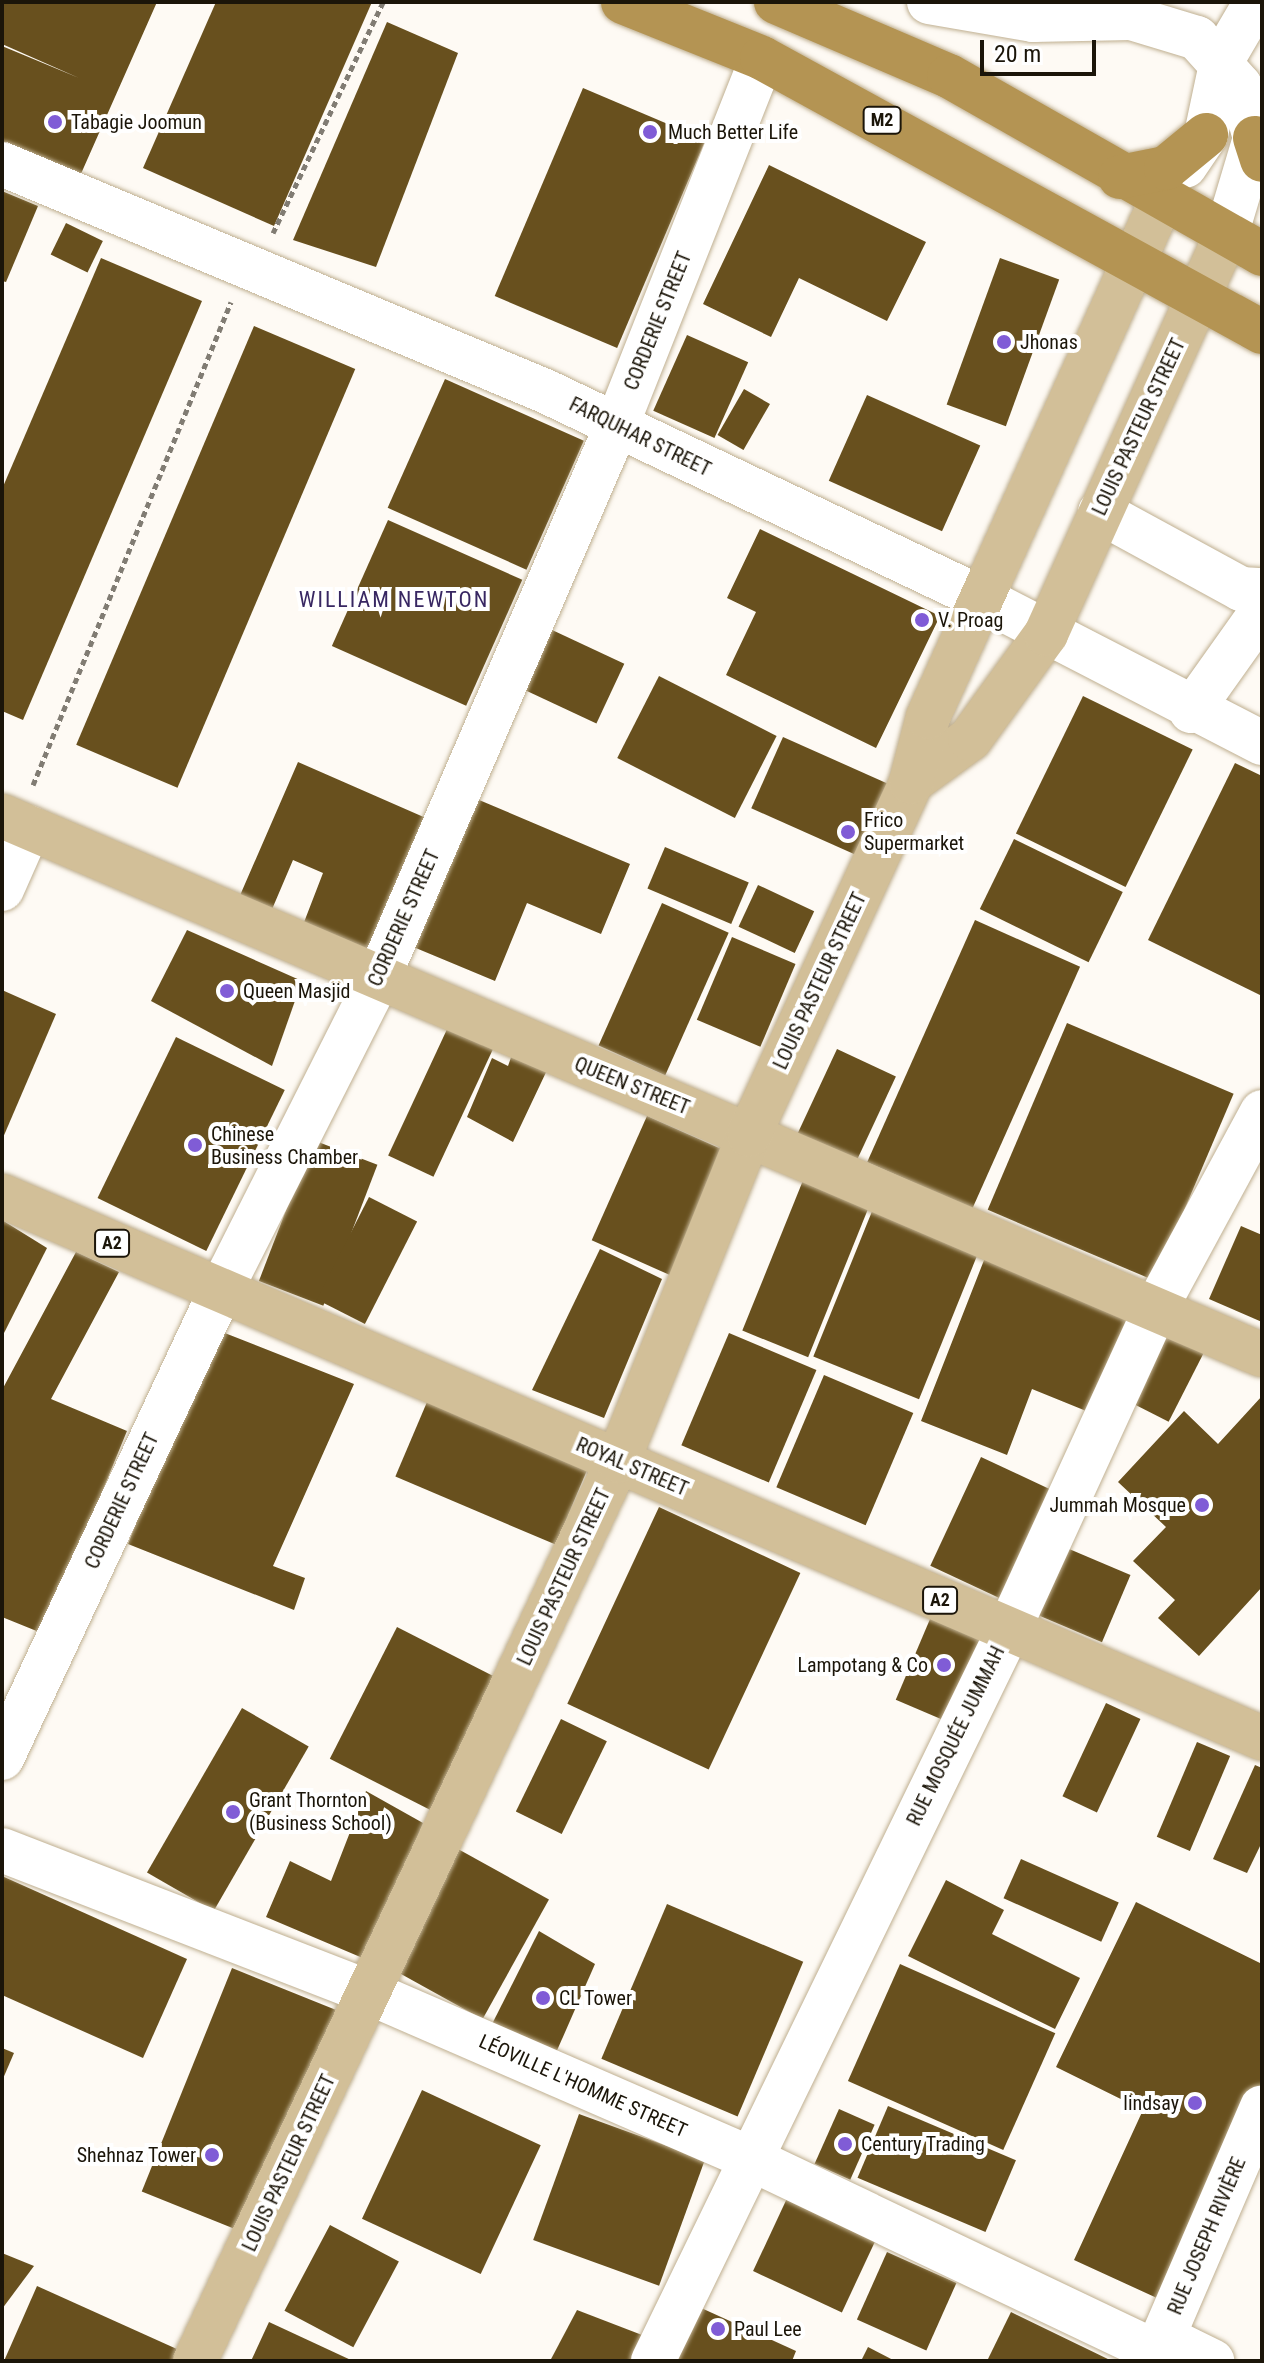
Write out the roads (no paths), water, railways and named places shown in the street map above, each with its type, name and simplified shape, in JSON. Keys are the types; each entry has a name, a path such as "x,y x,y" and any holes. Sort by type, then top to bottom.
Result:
{"highway":[{"name":"M2","path":"623,2 762,58 1132,258 1262,332"},
{"path":"776,2 949,76 1120,177 1244,244"},
{"path":"1120,177 1166,168 1206,135"}],"main road":[{"name":"LOUIS PASTEUR STREET","path":"195,2361 618,1461 749,1135 911,782 928,717 985,600 1132,258 1162,199"},
{"name":"LOUIS PASTEUR STREET","path":"911,782 970,739 1046,634 1199,297 1244,244"},
{"name":"QUEEN STREET","path":"16,823 377,981 749,1135 1262,1355"},
{"name":"ROYAL STREET","path":"2,1196 1262,1738"}],"street":[{"path":"929,2 1015,10 1144,10 1179,29 1222,60 1240,86 1259,149 1244,244"},
{"path":"1162,199 1206,135 1222,60 1256,2"},
{"name":"CORDERIE STREET","path":"2,1758 221,1290 377,981 616,427 762,58"},
{"name":"FARQUHAR STREET","path":"2,164 251,268 616,427 985,600 1191,711 1262,743"},
{"path":"1100,512 1241,589 1262,590"},
{"path":"1191,711 1262,611"},
{"path":"2,889 16,823"},
{"name":"RUE MOSQUÉE JUMMAH","path":"653,2361 747,2157 1009,1629 1155,1310 1262,1112"},
{"name":"LÉOVILLE L'HOMME STREET","path":"2,1850 370,1993 747,2157 1153,2349 1212,2361"},
{"name":"RUE JOSEPH RIVIÈRE","path":"1153,2349 1262,2107"}],"place":[{"name":"Tabagie Joomun","path":"55,122"},
{"name":"Much Better Life","path":"650,132"},
{"name":"Jhonas","path":"1004,342"},
{"name":"V. Proag","path":"922,620"},
{"name":"Frico Supermarket","path":"848,832"},
{"name":"Queen Masjid","path":"227,991"},
{"name":"Chinese Business Chamber","path":"195,1145"},
{"name":"Jummah Mosque","path":"1202,1505"},
{"name":"Lampotang & Co","path":"944,1665"},
{"name":"Grant Thornton (Business School)","path":"233,1812"},
{"name":"CL Tower","path":"543,1998"},
{"name":"lindsay","path":"1195,2103"},
{"name":"Century Trading","path":"845,2144"},
{"name":"Shehnaz Tower","path":"212,2155"},
{"name":"Paul Lee","path":"718,2329"}],"district":[{"name":"WILLIAM NEWTON","path":"394,600"}]}
